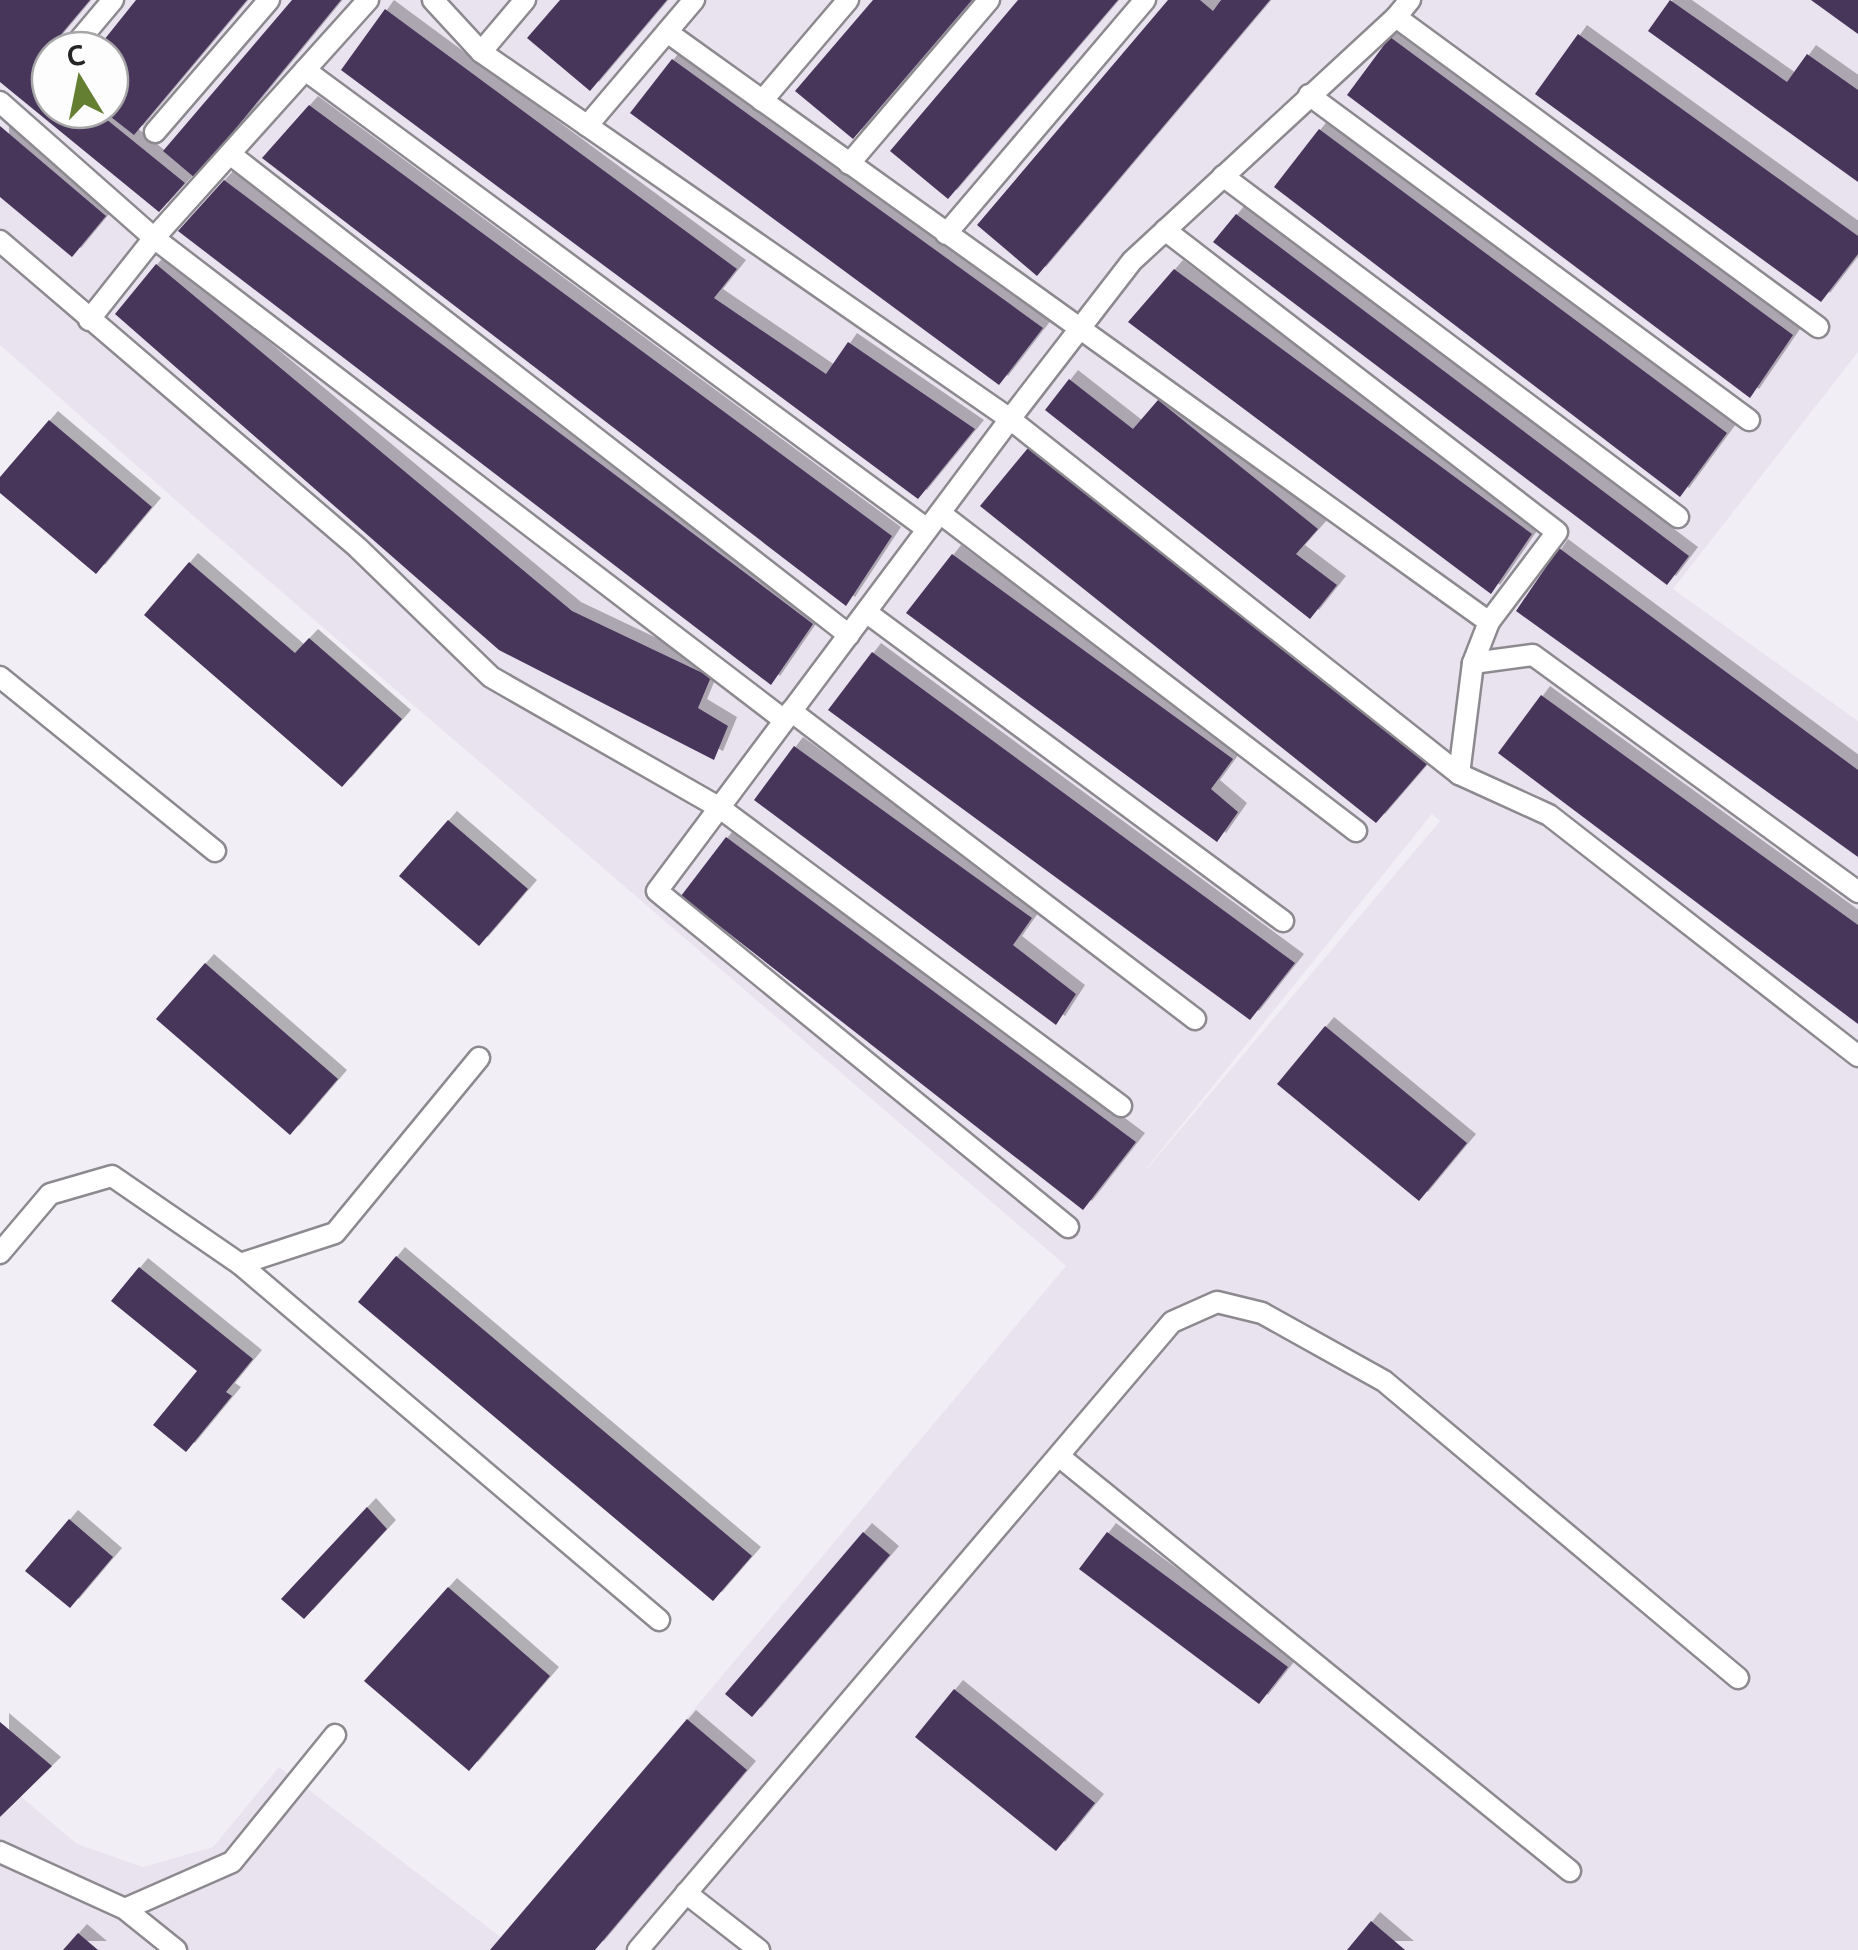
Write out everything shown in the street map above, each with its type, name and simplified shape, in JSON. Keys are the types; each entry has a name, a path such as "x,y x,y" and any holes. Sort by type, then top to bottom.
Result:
{"lane":[{"path":"87,30 113,0"},
{"path":"155,132 268,0"},
{"path":"90,320 154,238 368,0"},
{"path":"433,0 481,52 1010,419 1458,774 1549,815 1858,1056"},
{"path":"481,52 524,0"},
{"path":"587,126 694,0"},
{"path":"762,101 848,0"},
{"path":"849,164 989,0"},
{"path":"946,234 1145,0"},
{"path":"1068,1227 657,891 1132,261 1403,8 1818,327"},
{"path":"666,32 1489,622"},
{"path":"305,70 934,521 1356,830"},
{"path":"1309,96 1749,420"},
{"path":"0,102 154,238 1195,1019"},
{"path":"230,154 848,634"},
{"path":"1223,176 1678,517"},
{"path":"1165,230 1556,532 1489,622 1473,663 1458,774"},
{"path":"0,241 357,548 491,677 720,808 1121,1106"},
{"path":"866,612 1283,921"},
{"path":"1473,663 1533,654 1858,892"},
{"path":"0,676 215,850"},
{"path":"240,1264 335,1232 479,1058"},
{"path":"0,1253 50,1194 112,1176 240,1264 659,1620"},
{"path":"638,1950 1172,1322 1217,1302 1262,1313 1384,1381 1738,1678"},
{"path":"1060,1457 1570,1870"},
{"path":"124,1909 232,1862 334,1735"},
{"path":"0,1852 124,1909 176,1950"},
{"path":"686,1894 759,1950"}],"shaded area":[{"path":"0,0 1858,0 1858,352 1673,589 1858,721 1858,1950 0,1950 0,1779 77,1844 143,1867 213,1847 279,1767 502,1938 1066,1266 0,345","holes":["1432,814 1440,821 1146,1170"]}],"building":[{"path":"0,0 90,0 65,30 30,30 30,107 0,82"},
{"path":"136,0 247,0 134,135 128,130 130,30 112,30"},
{"path":"292,0 341,0 195,178 163,151"},
{"path":"560,0 667,0 590,91 527,38"},
{"path":"873,0 972,0 853,139 795,91"},
{"path":"1018,0 1118,0 948,199 890,151"},
{"path":"1168,0 1200,0 1213,11 1221,0 1270,0 1037,276 977,225"},
{"path":"1670,0 1787,82 1807,54 1858,90 1858,182 1648,31"},
{"path":"1811,0 1858,0 1858,34"},
{"path":"385,9 737,269 714,298 826,374 848,342 975,429 918,499 341,70"},
{"path":"1578,34 1858,236 1858,254 1821,302 1535,94"},
{"path":"1390,37 1793,335 1750,398 1347,95"},
{"path":"672,59 1043,328 999,385 630,113"},
{"path":"309,105 892,536 846,606 262,158"},
{"path":"0,126 106,216 72,257 0,197"},
{"path":"1319,129 1727,433 1680,497 1274,187"},
{"path":"59,130 120,130 185,183 159,212"},
{"path":"224,180 813,624 771,685 178,231"},
{"path":"1236,214 1689,556 1667,585 1213,242"},
{"path":"156,264 572,611 711,677 698,708 728,726 714,760 499,650 115,314"},
{"path":"1174,269 1532,534 1491,594 1128,322"},
{"path":"1069,379 1133,429 1158,400 1318,529 1296,554 1337,585 1310,619 1045,410"},
{"path":"49,420 152,507 96,574 0,493 0,477"},
{"path":"1028,448 1427,764 1376,823 980,506"},
{"path":"1559,548 1858,770 1858,857 1516,611"},
{"path":"952,554 1233,759 1211,789 1238,812 1217,842 906,613"},
{"path":"189,562 295,653 309,638 402,719 342,787 144,615"},
{"path":"872,652 1295,963 1250,1020 828,710"},
{"path":"1541,695 1858,925 1858,1024 1498,753"},
{"path":"794,746 1032,918 1013,945 1076,994 1056,1025 754,800"},
{"path":"448,820 528,889 479,946 399,876"},
{"path":"726,837 1136,1142 1083,1210 681,896"},
{"path":"205,963 338,1079 290,1135 156,1019"},
{"path":"1325,1026 1467,1143 1419,1201 1277,1084"},
{"path":"396,1256 752,1556 713,1601 358,1302"},
{"path":"139,1267 253,1359 226,1392 232,1396 186,1452 153,1425 197,1371 111,1301"},
{"path":"367,1507 387,1529 304,1619 281,1599"},
{"path":"69,1519 113,1557 70,1608 25,1571"},
{"path":"863,1532 890,1555 752,1717 725,1694"},
{"path":"1107,1532 1288,1667 1259,1704 1079,1569"},
{"path":"448,1587 550,1676 469,1771 364,1681"},
{"path":"954,1689 1095,1803 1056,1851 915,1737"},
{"path":"687,1719 747,1770 595,1950 490,1950"},
{"path":"0,1722 52,1766 0,1817"},
{"path":"1371,1921 1405,1950 1347,1950"},
{"path":"78,1933 98,1950 63,1950"}]}
